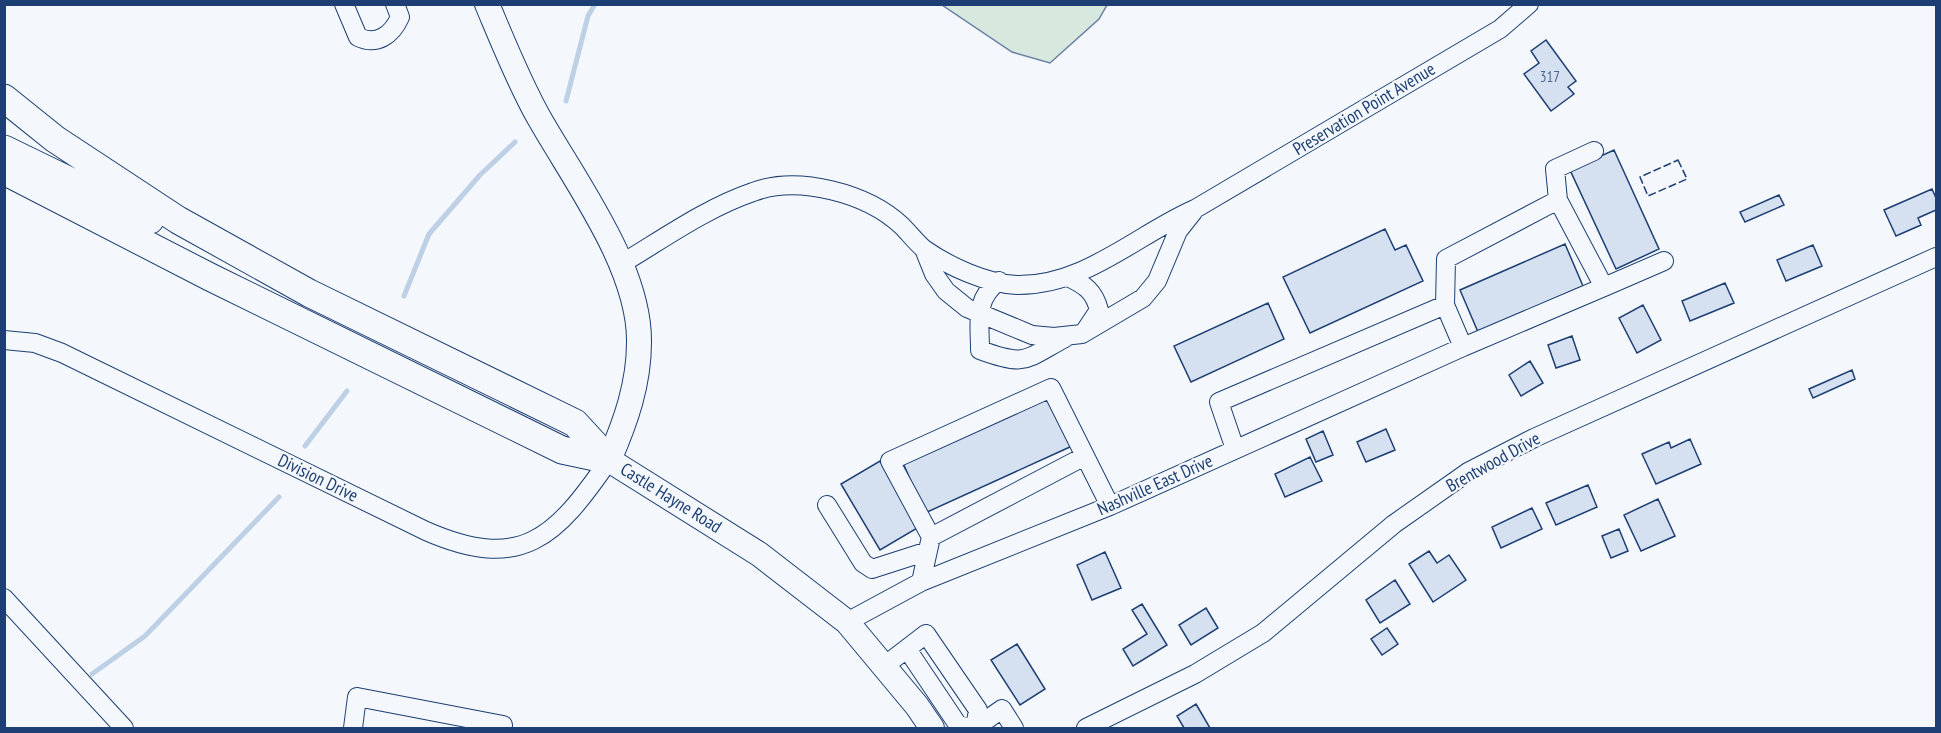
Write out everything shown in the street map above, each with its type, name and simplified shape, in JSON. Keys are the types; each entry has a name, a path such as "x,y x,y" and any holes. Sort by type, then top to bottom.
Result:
{"highway":[{"path":"4,98 55,139 118,182 178,220 309,293"},
{"path":"4,149 243,265 309,293 575,423 609,460"},
{"path":"4,171 210,277 562,450 609,460"},
{"path":"4,192 38,203 210,277"}],"main road":[{"name":"Castle Hayne Road","path":"487,4 518,79 621,264 635,309 640,340 639,360 631,405 609,460 759,554 847,622 932,729"}],"street":[{"path":"344,4 358,37 365,40 379,40 387,36 400,17 395,4"},
{"name":"Preservation Point Avenue","path":"621,264 754,191 783,186 832,190 866,201 900,224 924,249 961,269 1016,285 1068,277 1084,271 1173,218 1195,209 1500,30 1529,4"},
{"path":"1594,151 1555,169 1558,200 1604,287"},
{"path":"1463,347 1445,305 1446,259 1558,200"},
{"name":"Preservation Point Avenue","path":"924,249 934,274 946,291 980,314 1032,335 1076,335 1143,298 1157,281 1178,231 1195,209"},
{"name":"Brentwood Drive","path":"1086,729 1195,674 1263,633 1394,524 1468,472 1534,438 1936,257"},
{"name":"Nashville East Drive","path":"847,622 921,582 1110,506 1463,347 1664,261"},
{"path":"999,281 986,290 980,314 980,350 1006,360 1023,361 1076,335 1099,309 1095,296 1086,285 1068,277"},
{"path":"1235,449 1219,402 1445,305"},
{"name":"Division Drive","path":"4,340 35,343 62,352 426,531 453,542 481,549 509,549 549,532 569,514 609,460"},
{"path":"921,582 929,544 890,461 1051,388 1110,506"},
{"path":"827,504 863,563 872,569 929,544 1085,456"},
{"path":"4,598 124,729"},
{"path":"883,667 926,634 978,710 974,729"},
{"path":"907,649 958,725 974,729 1002,709 1014,729"},
{"path":"353,729 357,697 508,728"}],"shaded area":[{"path":"942,5 1107,5 1099,19 1050,63 1012,52"}],"building":[{"path":"1546,40 1576,81 1568,87 1574,94 1551,111 1524,74 1539,63 1531,51"},
{"path":"1614,150 1659,249 1616,269 1570,170"},
{"path":"1932,189 1936,198 1936,210 1918,218 1921,225 1896,236 1884,210"},
{"path":"1779,195 1784,205 1745,222 1740,212"},
{"path":"1385,229 1395,250 1406,245 1423,281 1310,333 1283,277"},
{"path":"1565,244 1583,286 1478,332 1460,290"},
{"path":"1813,245 1822,266 1786,281 1777,260"},
{"path":"1725,283 1734,303 1690,321 1682,301"},
{"path":"1268,303 1284,339 1191,382 1174,346"},
{"path":"1643,305 1661,340 1637,353 1619,318"},
{"path":"1572,336 1580,360 1556,368 1548,345"},
{"path":"1530,361 1543,383 1521,396 1509,375"},
{"path":"1852,370 1855,379 1813,398 1809,389"},
{"path":"1050,396 1072,446 925,513 903,463"},
{"path":"1386,429 1395,450 1366,462 1357,442"},
{"path":"1323,431 1333,455 1316,462 1306,439"},
{"path":"1690,439 1701,464 1656,484 1642,454 1669,442 1671,448"},
{"path":"1310,457 1322,481 1285,497 1275,474"},
{"path":"880,461 919,527 880,550 841,484"},
{"path":"1588,485 1597,507 1556,525 1546,503"},
{"path":"1658,499 1675,536 1641,551 1624,515"},
{"path":"1532,508 1542,529 1501,548 1492,527"},
{"path":"1619,529 1628,551 1611,558 1602,536"},
{"path":"1429,551 1437,563 1449,555 1466,580 1433,602 1409,564"},
{"path":"1105,552 1121,588 1092,600 1077,565"},
{"path":"1395,580 1410,604 1380,623 1366,600"},
{"path":"1142,604 1167,645 1133,666 1123,649 1147,634 1132,610"},
{"path":"1206,608 1218,628 1191,645 1179,625"},
{"path":"1387,628 1398,644 1382,655 1371,639"},
{"path":"1017,644 1045,689 1020,705 991,660"},
{"path":"1196,704 1210,728 1184,728 1177,716"}],"waterway":[{"path":"566,101 588,16 595,4"},
{"path":"404,296 429,234 480,175 515,142"},
{"path":"305,446 347,391"},
{"path":"92,674 145,636 279,497"}],"fence":[{"path":"1678,160 1687,179 1648,196 1640,177 1678,160"}]}
